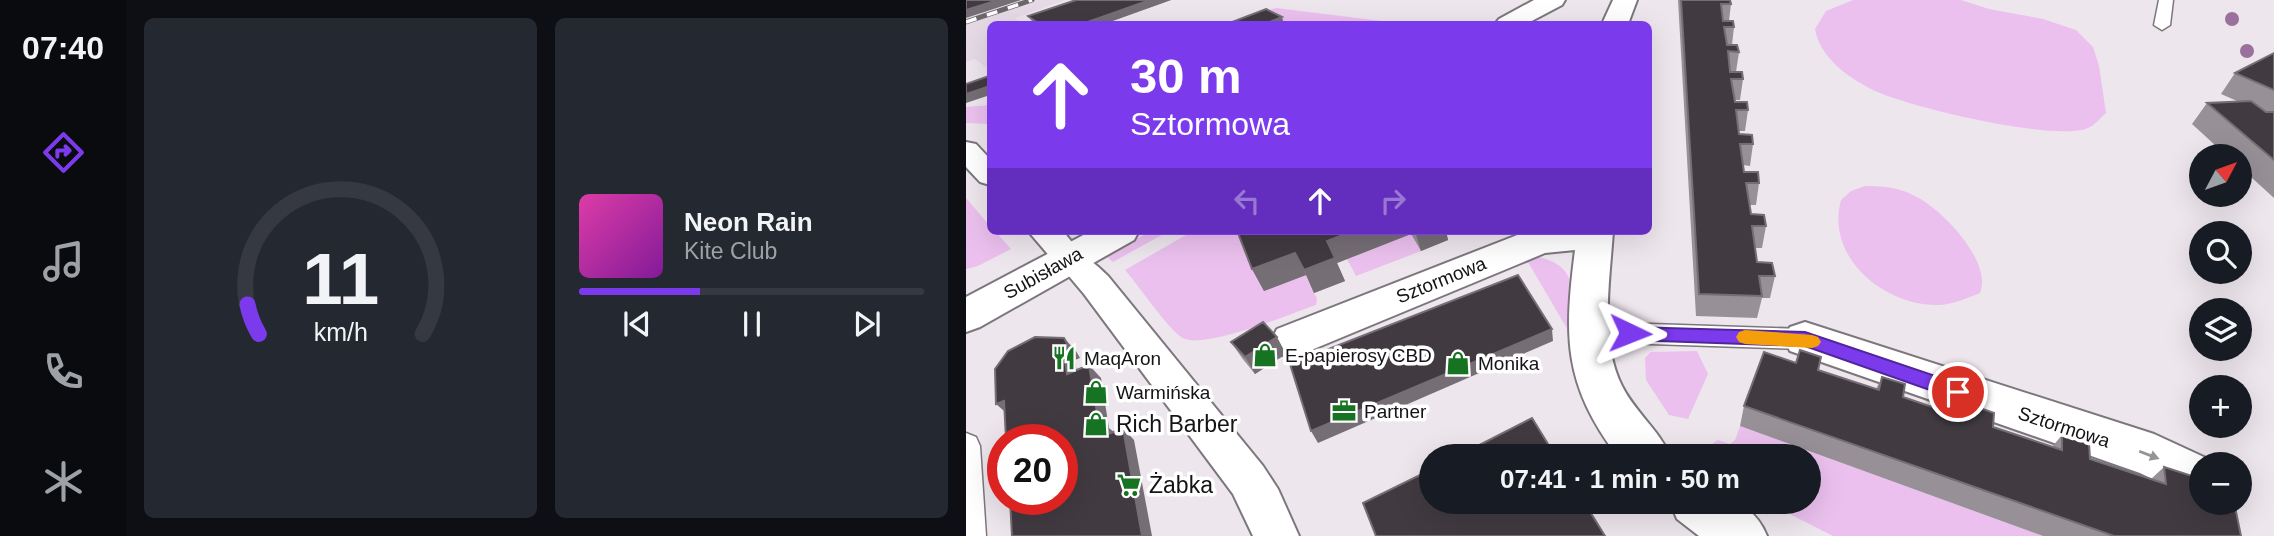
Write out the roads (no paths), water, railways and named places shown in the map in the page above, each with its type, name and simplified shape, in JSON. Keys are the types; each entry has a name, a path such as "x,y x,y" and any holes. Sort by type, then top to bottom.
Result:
{"street":[{"path":"1514,21 1553,0"},
{"path":"1616,21 1625,0"},
{"path":"966,150 987,173"},
{"name":"Subisława","path":"966,316 1114,235"},
{"name":"Sztormowa","path":"1293,341 1538,241 1595,235 1589,332 1594,371 1620,425 1636,444"},
{"path":"1062,250 1096,285 1248,480 1276,536"},
{"name":"Sztormowa","path":"1805,339 1861,360 2154,456 2189,478"},
{"path":"1711,514 1741,536"}],"lane":[{"path":"2162,25 2166,0"},
{"path":"1589,332 1805,339"},
{"path":"966,446 970,536"}],"railway":[{"path":"966,22 1032,0"}],"place":[{"name":"E-papierosy CBD","path":"1265,355"},
{"name":"MaqAron","path":"1064,358"},
{"name":"Monika","path":"1458,363"},
{"name":"Warmińska","path":"1096,392"},
{"name":"Partner","path":"1344,411"},
{"name":"Rich Barber","path":"1096,424"},
{"name":"Żabka","path":"1129,485"}]}
